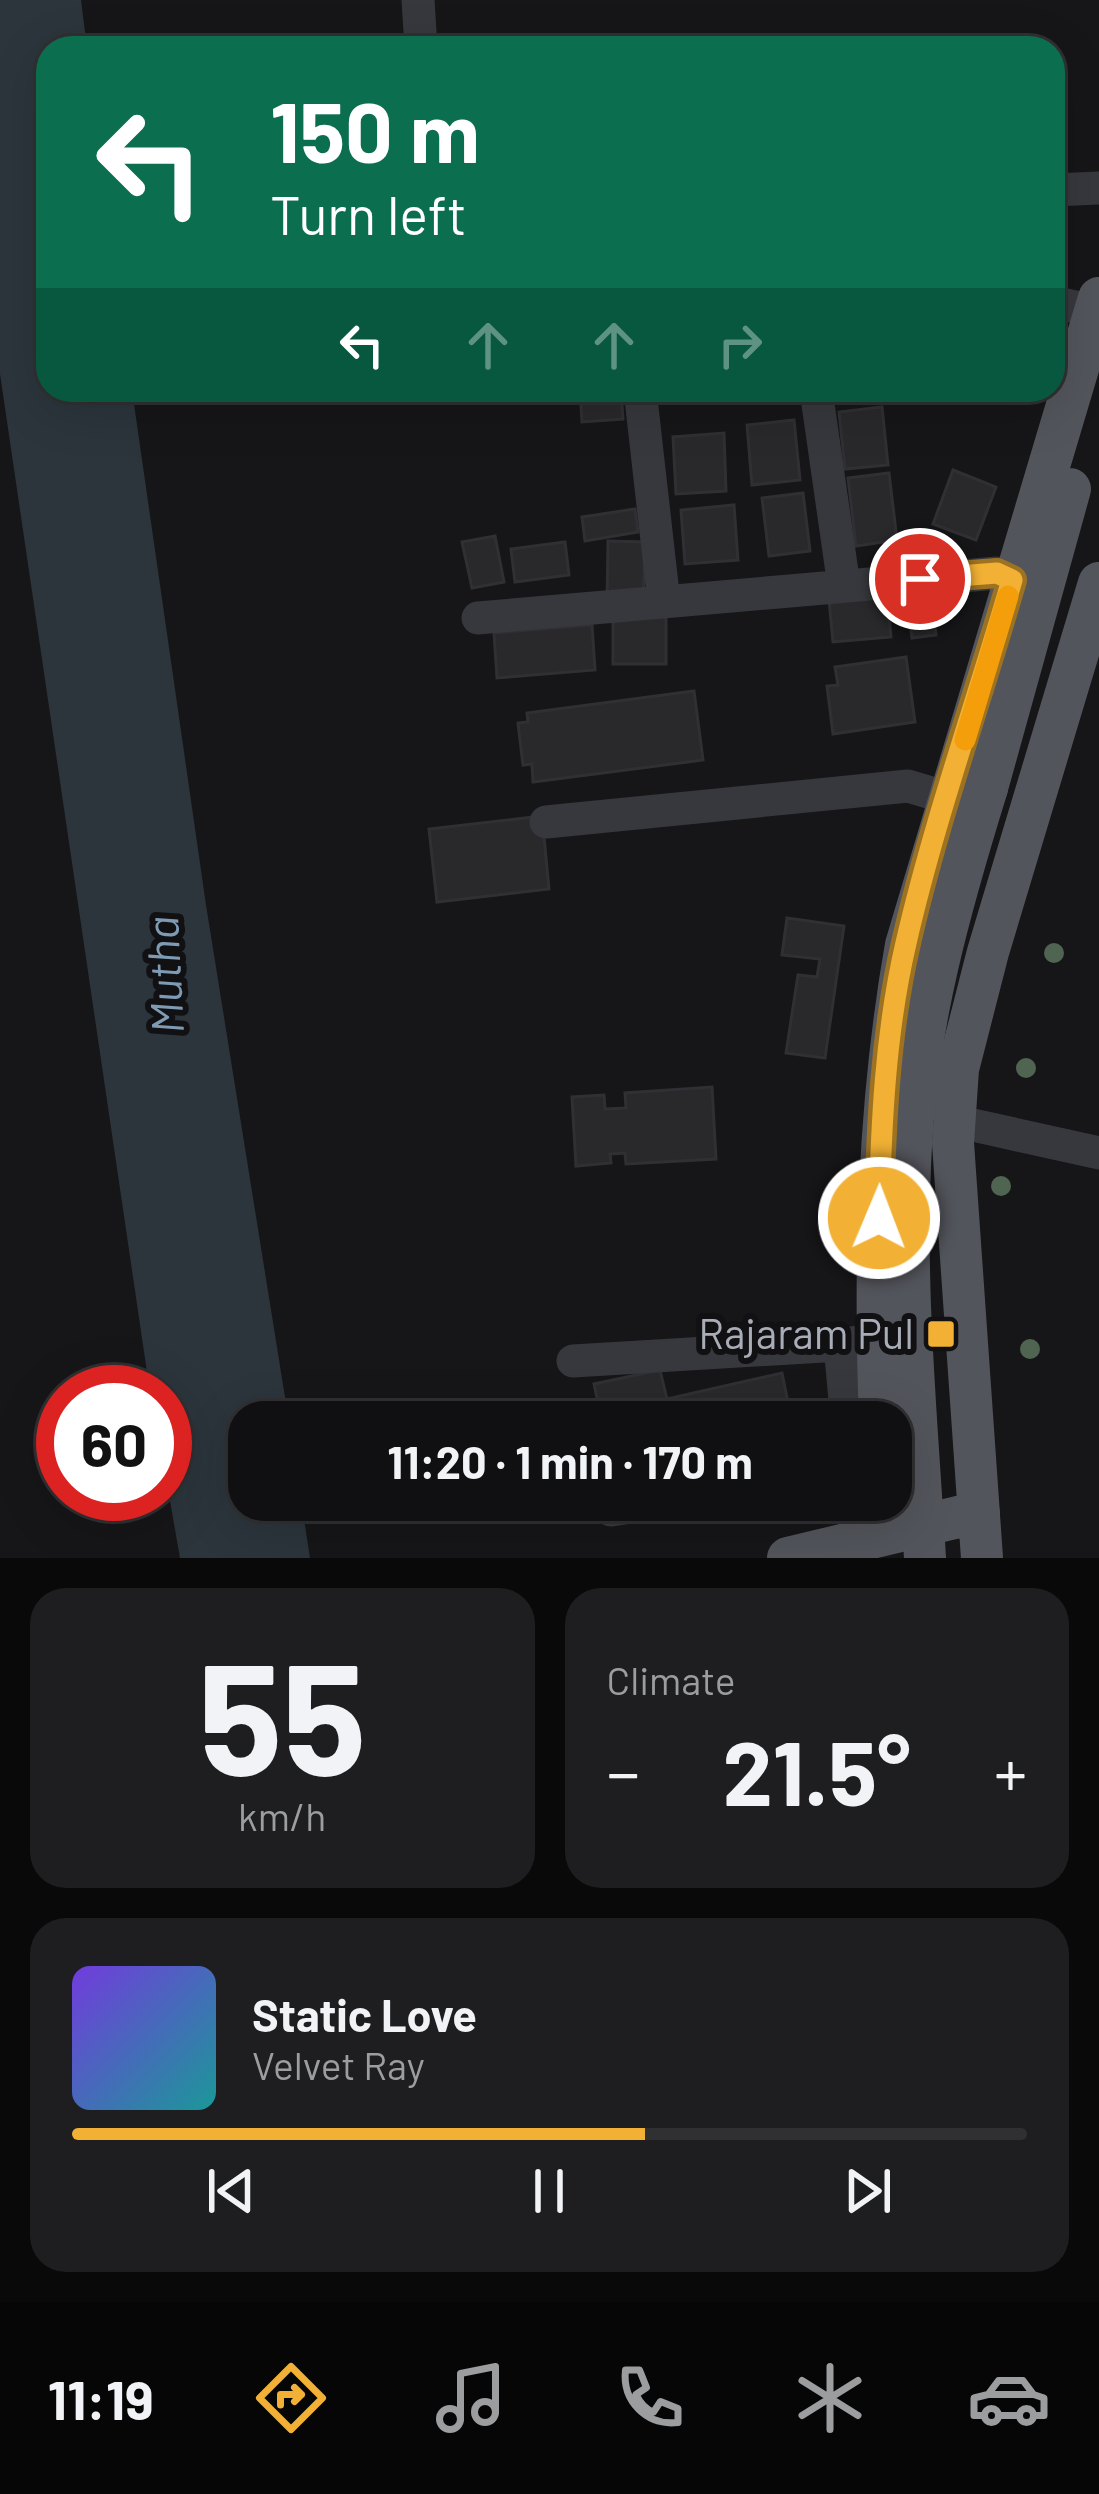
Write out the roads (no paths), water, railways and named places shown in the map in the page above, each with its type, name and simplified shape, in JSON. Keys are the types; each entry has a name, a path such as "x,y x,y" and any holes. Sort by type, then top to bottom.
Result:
{"main road":[{"path":"1065,371 1082,304"},
{"path":"874,1401 858,1342 889,1042 906,945 967,793 1099,391"},
{"path":"925,1558 910,1256 911,1144 967,793 1012,580 1057,402"},
{"path":"982,1558 953,1143 958,1070 988,952 1099,583"},
{"path":"788,1558 884,1530 979,1512"}],"street":[{"path":"418,0 420,36"},
{"path":"1065,189 1099,188"},
{"path":"641,402 664,602"},
{"path":"818,402 844,586"},
{"path":"478,618 997,573 1012,580"},
{"path":"546,822 908,786 967,793"},
{"path":"955,1121 1099,1153"},
{"path":"573,1361 858,1342 850,1401"}],"water":[{"name":"Mutha","path":"0,0 81,0 86,36 36,36 36,402 134,402 206,905 286,1401 228,1401 228,1521 304,1521 310,1558 180,1558 174,1521 192,1521 192,1365 146,1365 0,374"}],"place":[{"name":"Rajaram Pul","path":"941,1334"}]}
